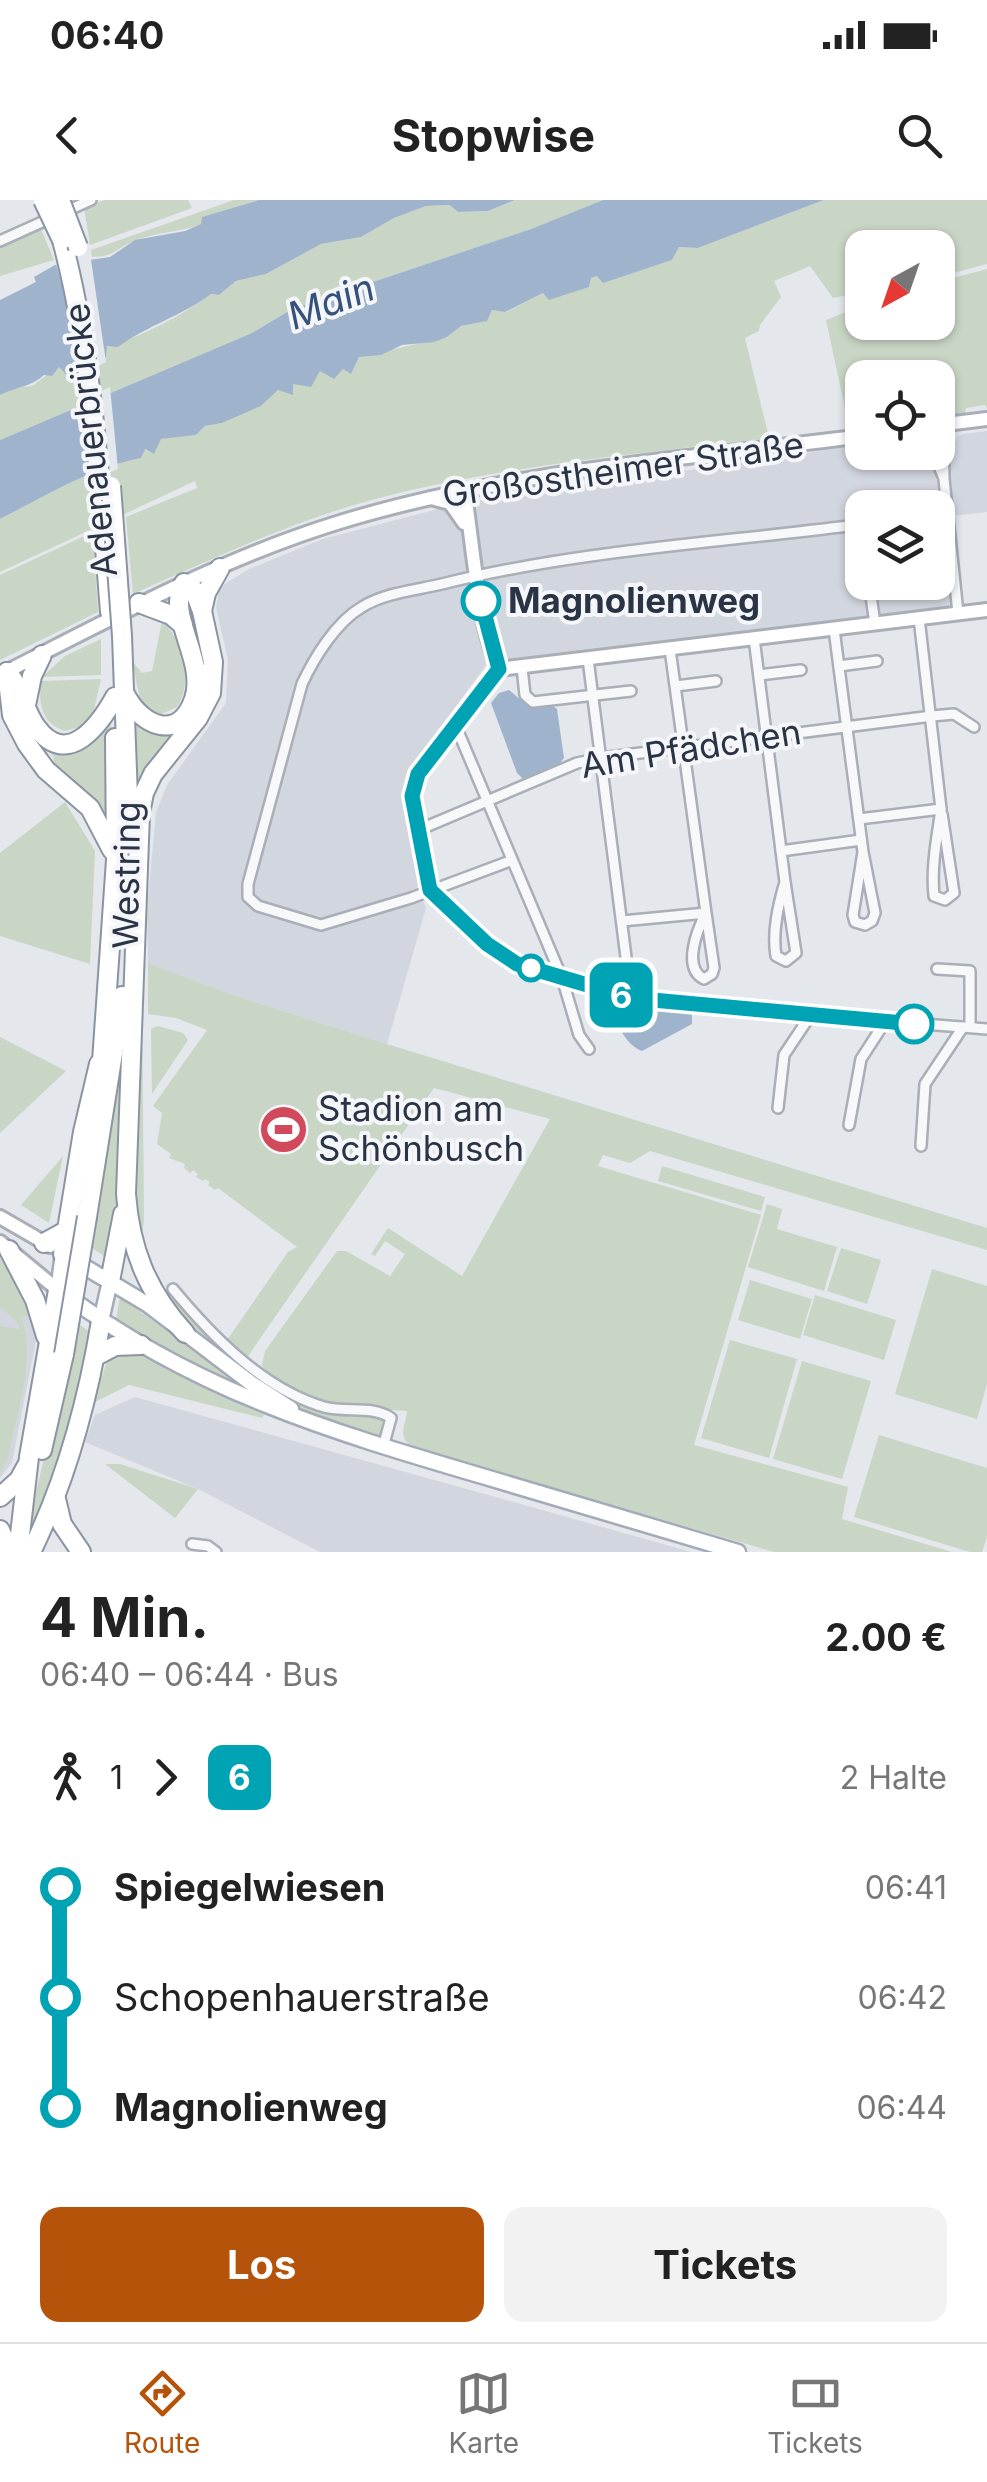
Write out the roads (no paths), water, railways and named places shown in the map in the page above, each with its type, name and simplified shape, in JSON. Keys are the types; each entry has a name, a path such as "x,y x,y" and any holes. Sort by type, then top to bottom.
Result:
{"highway":[{"path":"44,200 70,243"},
{"path":"56,200 70,243"},
{"path":"70,243 72,200"},
{"name":"Adenauerbrücke","path":"70,243 92,328 111,486 117,639"},
{"name":"Adenauerbrücke","path":"70,243 117,639"},
{"path":"202,611 220,568"},
{"path":"13,709 33,722 46,738 69,743 95,730 120,696 139,716 157,726 169,724 188,710 194,699 196,670 179,596 184,583 194,590 213,662 211,693 198,718 162,761 144,795 136,884 126,1194 110,1281"},
{"path":"139,603 171,615 183,625"},
{"name":"Westring","path":"19,1549 56,1350 87,1217 124,986 117,639"},
{"path":"13,709 42,654"},
{"path":"3,673 16,681 13,709 34,757 80,797 97,818 136,884"},
{"name":"Westring","path":"102,1111 100,1059 123,857"},
{"path":"63,1254 83,1132 100,1059"},
{"path":"126,1194 132,1242 142,1270 162,1307 185,1333"},
{"path":"44,1243 66,1231"},
{"path":"4,1246 35,1300 56,1350"},
{"path":"19,1549 29,1457 56,1350 58,1290"},
{"path":"19,1549 56,1499 96,1356 101,1321"},
{"path":"96,1356 115,1346 141,1345"},
{"path":"0,1497 19,1480 29,1457"},
{"path":"56,1499 62,1524 81,1552"},
{"path":"0,1530 19,1549"}],"main road":[{"path":"955,423 987,420"},
{"name":"Großostheimer Straße","path":"3,673 139,603 326,526 464,490 845,438"},
{"path":"464,490 476,575 499,669 987,610"},
{"path":"428,498 450,503 468,530"},
{"path":"0,1217 110,1281 252,1384 298,1413 332,1428"},
{"path":"4,1246 101,1321 248,1400 383,1447 738,1552"},
{"path":"58,1290 63,1254"},
{"path":"58,1290 72,1277 90,1270"},
{"path":"101,1321 110,1281"}],"street":[{"path":"0,241 91,200"},
{"path":"940,470 944,479"},
{"path":"943,470 958,613"},
{"path":"510,861 322,924 258,906 248,897 248,884 302,684 311,664 346,619 362,607 476,575 845,526"},
{"path":"872,600 875,624"},
{"path":"920,618 954,893 945,900 934,896 932,881 936,832 942,812"},
{"path":"834,629 874,912 872,921 865,925 855,922 853,915 862,846"},
{"path":"754,638 796,953 786,962 774,950 777,908 785,882"},
{"path":"670,649 714,968 704,979 693,970 696,933 706,912"},
{"path":"588,660 628,965"},
{"path":"839,666 877,661"},
{"path":"522,668 525,694 534,702 631,691"},
{"path":"499,669 414,782 416,831 430,890 502,956 566,979"},
{"path":"759,675 801,670"},
{"path":"676,686 716,681"},
{"name":"Am Pfädchen","path":"416,831 577,763 602,758 954,714 974,726"},
{"path":"455,724 510,861 566,979 579,1035 589,1049"},
{"path":"858,819 942,812"},
{"path":"781,850 862,846"},
{"path":"622,921 706,912"},
{"path":"921,1146 925,1084 966,1027 971,1010 970,971 936,969"},
{"path":"784,1013 987,1029"},
{"path":"778,1108 784,1055 810,1016"},
{"path":"849,1125 861,1059 885,1022"},
{"path":"172,1289 216,1336 284,1389 321,1406 372,1411 391,1418 383,1447"},
{"path":"192,1544 208,1546 216,1552"}],"water":[{"path":"259,200 515,200 488,211 458,212 450,205 426,206 361,237 321,244 266,274 236,281 219,295 211,294 118,347 107,346 106,357 72,375 59,367 52,376 44,375 0,395 0,300 36,282 34,277 55,265 110,257 135,240 185,231 201,224 202,217"},
{"name":"Main","path":"603,200 824,200 698,248 679,247 672,260 603,283 597,276 591,278 589,287 549,300 543,293 505,312 492,310 487,321 461,326 434,342 402,345 381,355 359,357 351,374 343,369 334,379 320,371 311,387 293,384 293,395 278,390 261,406 205,426 196,435 161,439 154,454 145,449 141,458 86,475 0,519 0,440 252,333 292,309 531,229"},
{"path":"509,690 527,705 551,705 557,709 564,758 523,779 517,773 491,703 499,693"},
{"path":"628,1002 692,1008 692,1024 642,1051 626,1039 617,1020 616,1007"}],"place":[{"name":"Magnolienweg","path":"481,601"},
{"name":"Stadion am Schönbusch","path":"283,1129"}]}
